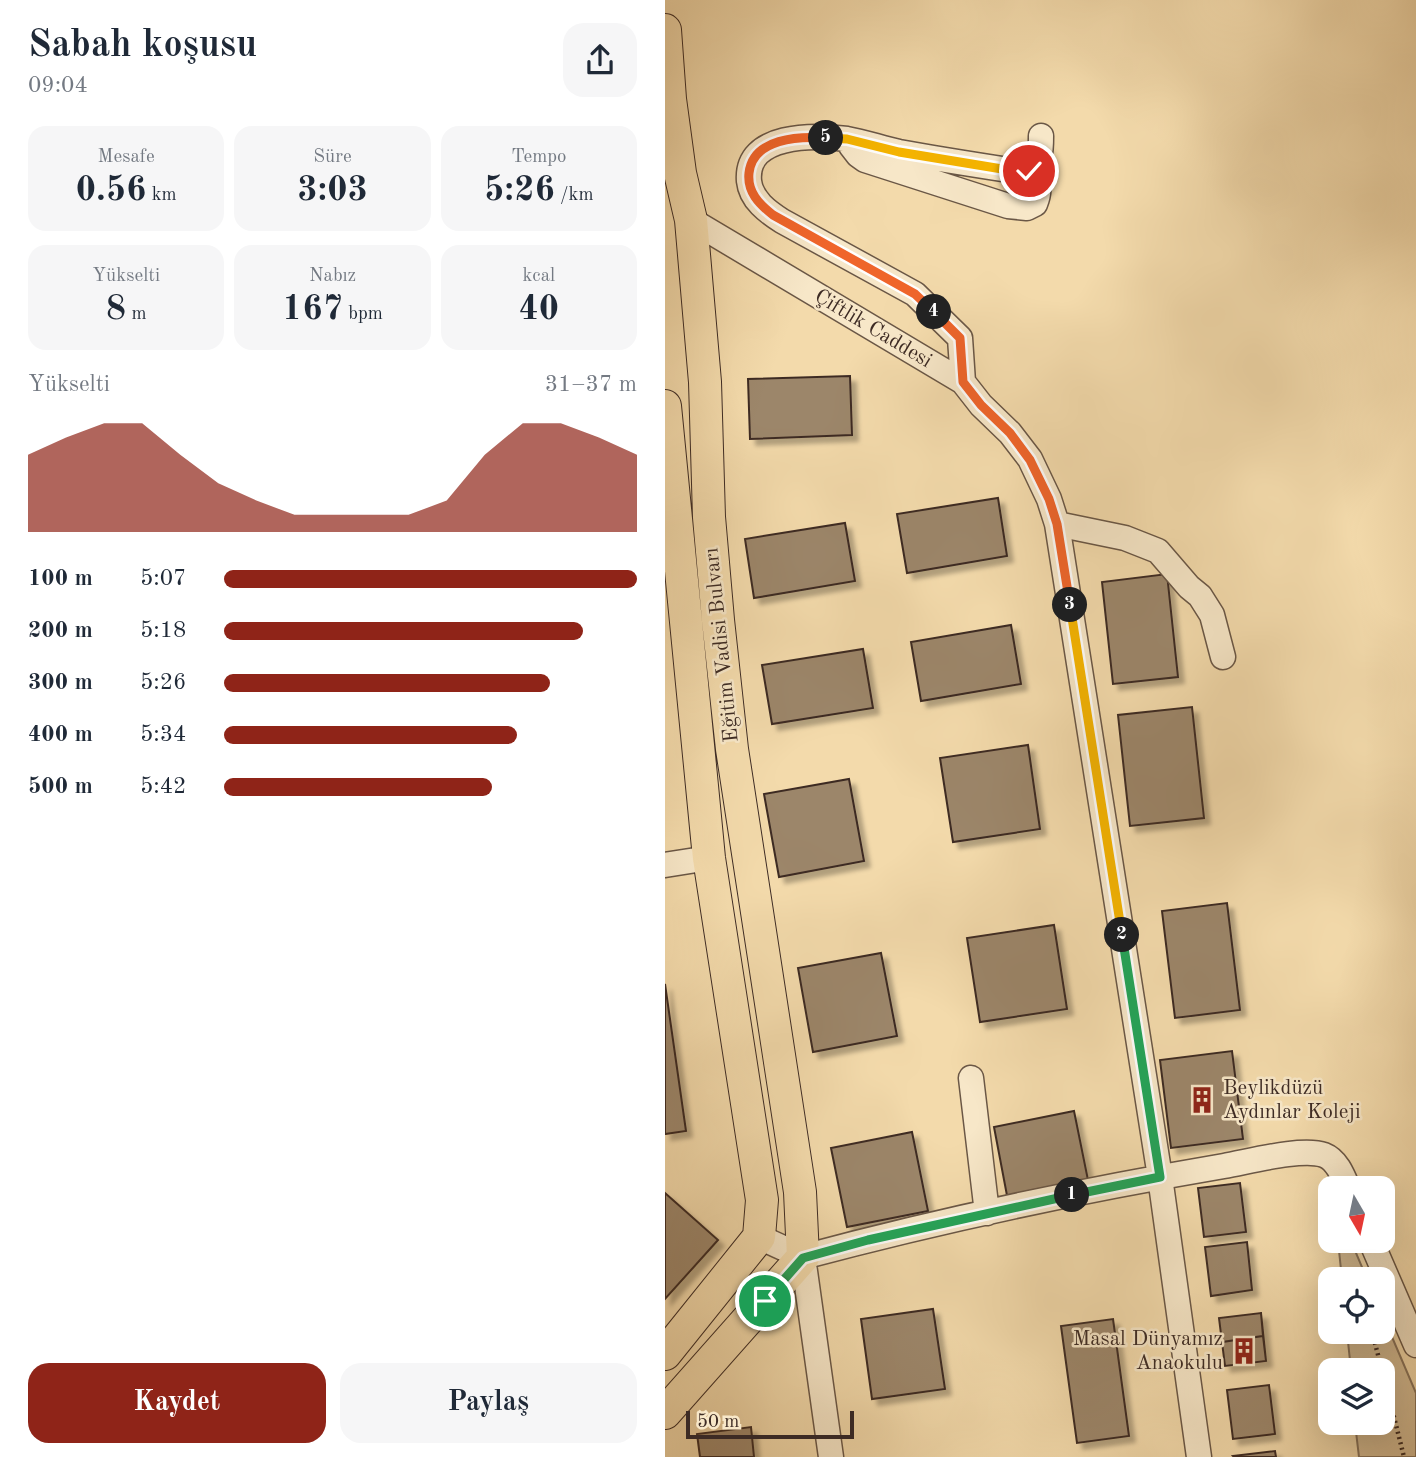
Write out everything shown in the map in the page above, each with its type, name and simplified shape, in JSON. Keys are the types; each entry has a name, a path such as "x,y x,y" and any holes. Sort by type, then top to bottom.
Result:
{"main road":[{"name":"Eğitim Vadisi Bulvarı","path":"665,30 673,173 691,220 705,382 709,517 717,620 734,762 800,1192 803,1258"},
{"name":"Eğitim Vadisi Bulvarı","path":"665,406 670,511 709,858 762,1200 759,1237"},
{"path":"665,1354 759,1237"},
{"path":"665,1413 803,1258"}],"street":[{"path":"963,382 960,338 915,294 773,215 751,192 749,182 752,163 756,154 773,143 806,137 847,139 899,152 1029,171 1037,163 1041,153 1041,136"},
{"path":"847,139 854,151 865,160 1008,206 1027,208 1035,204 1039,194 1038,184 1029,171"},
{"name":"Çiftlik Caddesi","path":"691,220 963,382 981,405 1010,433 1030,460 1049,499 1057,524 1160,1177 1199,1457"},
{"path":"1057,524 1125,538 1157,551 1200,596 1212,615 1223,657"},
{"path":"665,865 709,858"},
{"path":"971,1078 986,1213"},
{"path":"759,1237 803,1258 986,1213 1160,1177 1301,1153 1325,1155 1338,1166 1343,1176"},
{"path":"1376,1253 1416,1345"},
{"path":"803,1258 831,1457"}],"path":[{"path":"1395,1422 1404,1457"}],"shaded area":[{"path":"1339,1253 1356,1253 1362,1267 1341,1267"},
{"path":"1348,1344 1395,1344 1416,1393 1416,1457 1359,1457 1356,1435 1395,1435 1395,1358 1350,1358"}],"building":[{"path":"850,376 852,435 750,439 748,379"},
{"path":"998,498 1007,556 907,573 897,514"},
{"path":"845,523 855,581 754,598 745,539"},
{"path":"1167,574 1178,677 1113,684 1102,582"},
{"path":"1011,625 1021,684 921,701 911,642"},
{"path":"863,649 873,708 772,724 762,665"},
{"path":"1192,707 1204,818 1130,826 1118,715"},
{"path":"1028,745 1040,829 953,842 940,758"},
{"path":"849,779 864,861 779,877 764,794"},
{"path":"1227,903 1240,1010 1175,1018 1162,911"},
{"path":"1054,925 1067,1009 980,1022 967,938"},
{"path":"881,953 897,1036 813,1052 798,968"},
{"path":"665,984 686,1131 665,1134"},
{"name":"Beylikdüzü Aydınlar Koleji","path":"1232,1051 1243,1139 1171,1148 1160,1060"},
{"path":"1074,1111 1090,1190 1009,1206 994,1127"},
{"path":"912,1132 928,1211 847,1227 831,1148"},
{"path":"1240,1183 1246,1232 1204,1237 1198,1188"},
{"path":"665,1193 718,1240 665,1299"},
{"path":"1247,1242 1252,1290 1211,1296 1205,1247"},
{"path":"933,1309 945,1389 872,1399 861,1319"},
{"path":"1261,1313 1266,1361 1225,1366 1219,1318"},
{"path":"1261,1313 1263,1336 1222,1342 1219,1318"},
{"path":"1113,1319 1129,1436 1077,1443 1061,1326"},
{"name":"Masal Dünyamız Anaokulu","path":"1263,1336 1266,1361 1225,1366 1222,1342"},
{"path":"1269,1385 1275,1434 1233,1439 1227,1390"},
{"path":"751,1427 754,1457 700,1457 697,1434"},
{"path":"1275,1451 1276,1457 1233,1456"}],"place":[{"name":"Beylikdüzü Aydınlar Koleji","path":"1202,1100"},
{"name":"Masal Dünyamız Anaokulu","path":"1244,1351"}],"route":[{"path":"765,1301 803,1258 986,1213 1160,1177 1057,524 1049,499 1030,460 1010,433 981,405 963,382 960,338 915,294 773,215 757,201 749,182 749,172 756,154 773,143 806,137 847,139 899,152 1029,171"}]}
